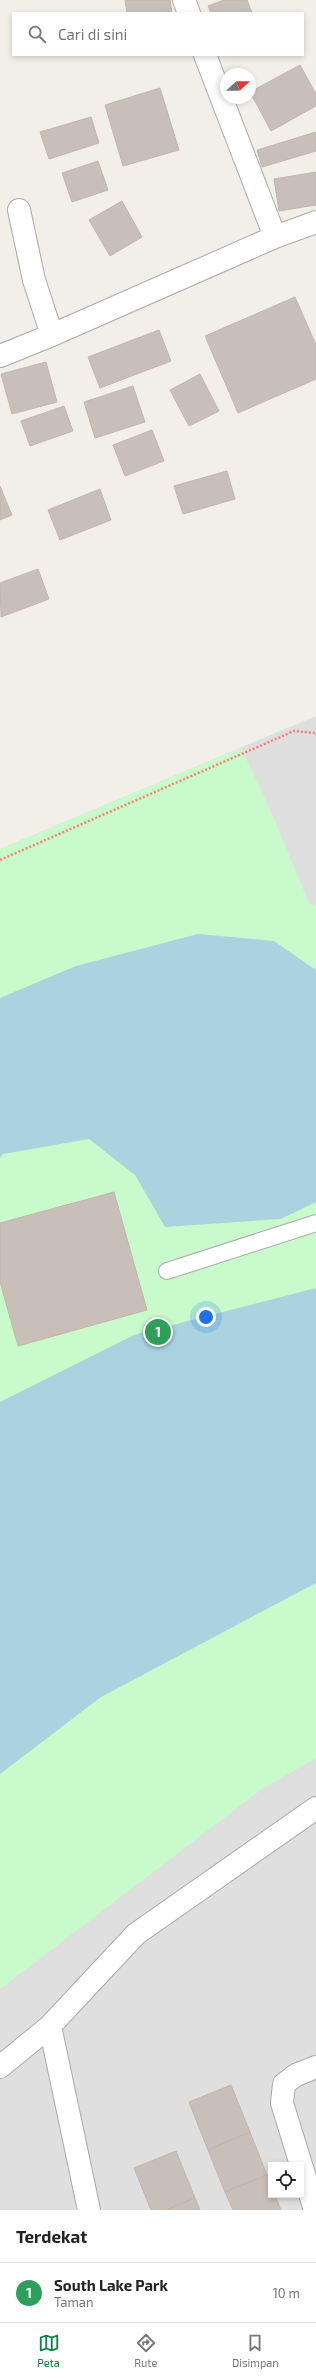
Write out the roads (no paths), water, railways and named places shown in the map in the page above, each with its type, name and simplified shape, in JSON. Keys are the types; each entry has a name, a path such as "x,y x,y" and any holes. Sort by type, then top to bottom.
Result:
{"street":[{"path":"184,0 189,12"},
{"path":"205,56 275,237"},
{"path":"19,210 34,280 52,335"},
{"path":"0,356 52,335 275,237 316,222"},
{"path":"0,2067 50,2026 136,1934 316,1808"},
{"path":"50,2026 89,2210"},
{"path":"315,2210 282,2103 284,2084 296,2075 316,2067"}],"lane":[{"path":"167,1270 316,1223"}],"water":[{"path":"198,934 274,941 316,970 316,1202 281,1219 165,1227 135,1175 89,1139 3,1154 0,1158 0,998 76,966"},
{"path":"316,1288 316,1583 101,1697 0,1774 0,1402 134,1335"}],"place":[{"name":"South Lake Park","path":"158,1332"}]}
